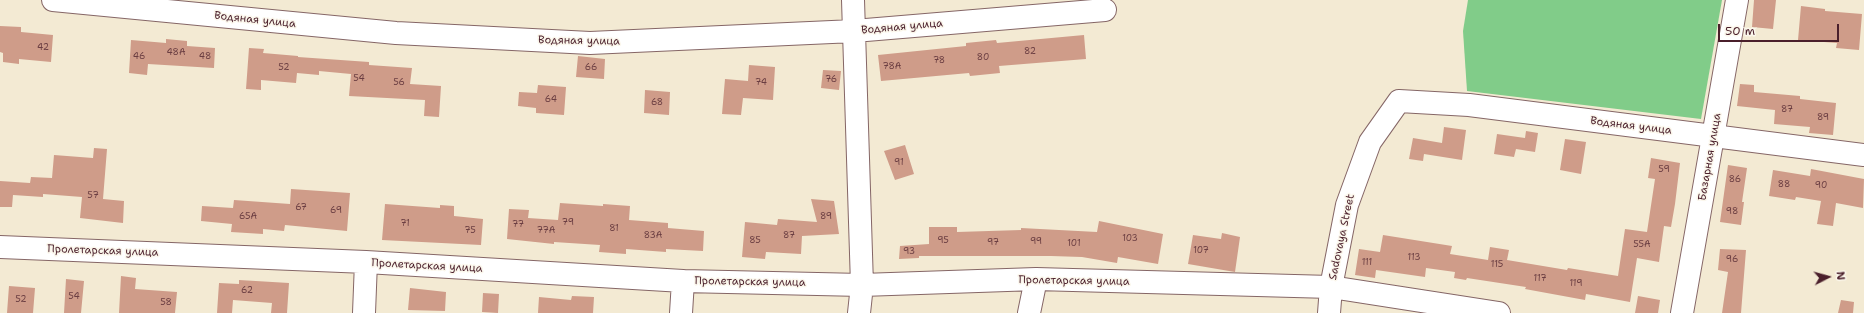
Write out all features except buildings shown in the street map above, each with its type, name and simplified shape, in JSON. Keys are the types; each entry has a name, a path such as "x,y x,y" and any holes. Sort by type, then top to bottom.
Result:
{"street":[{"name":"Водяная улица","path":"53,0 396,33 590,43 854,31 1105,10"},
{"path":"853,0 862,285 859,313"},
{"name":"Базарная улица","path":"1682,313 1737,0"},
{"name":"Водяная улица","path":"1398,101 1469,105 1864,155"},
{"name":"Sadovaya Street","path":"1330,313 1332,287 1347,205 1370,142 1398,101"},
{"name":"Пролетарская улица","path":"0,247 366,262 683,281 862,285 1036,279 1332,287 1457,310 1499,313"},
{"path":"364,313 366,262"},
{"path":"1029,313 1036,279"},
{"path":"681,313 683,281"}],"green space":[{"path":"1468,0 1722,0 1701,119 1467,91 1463,31"}]}
